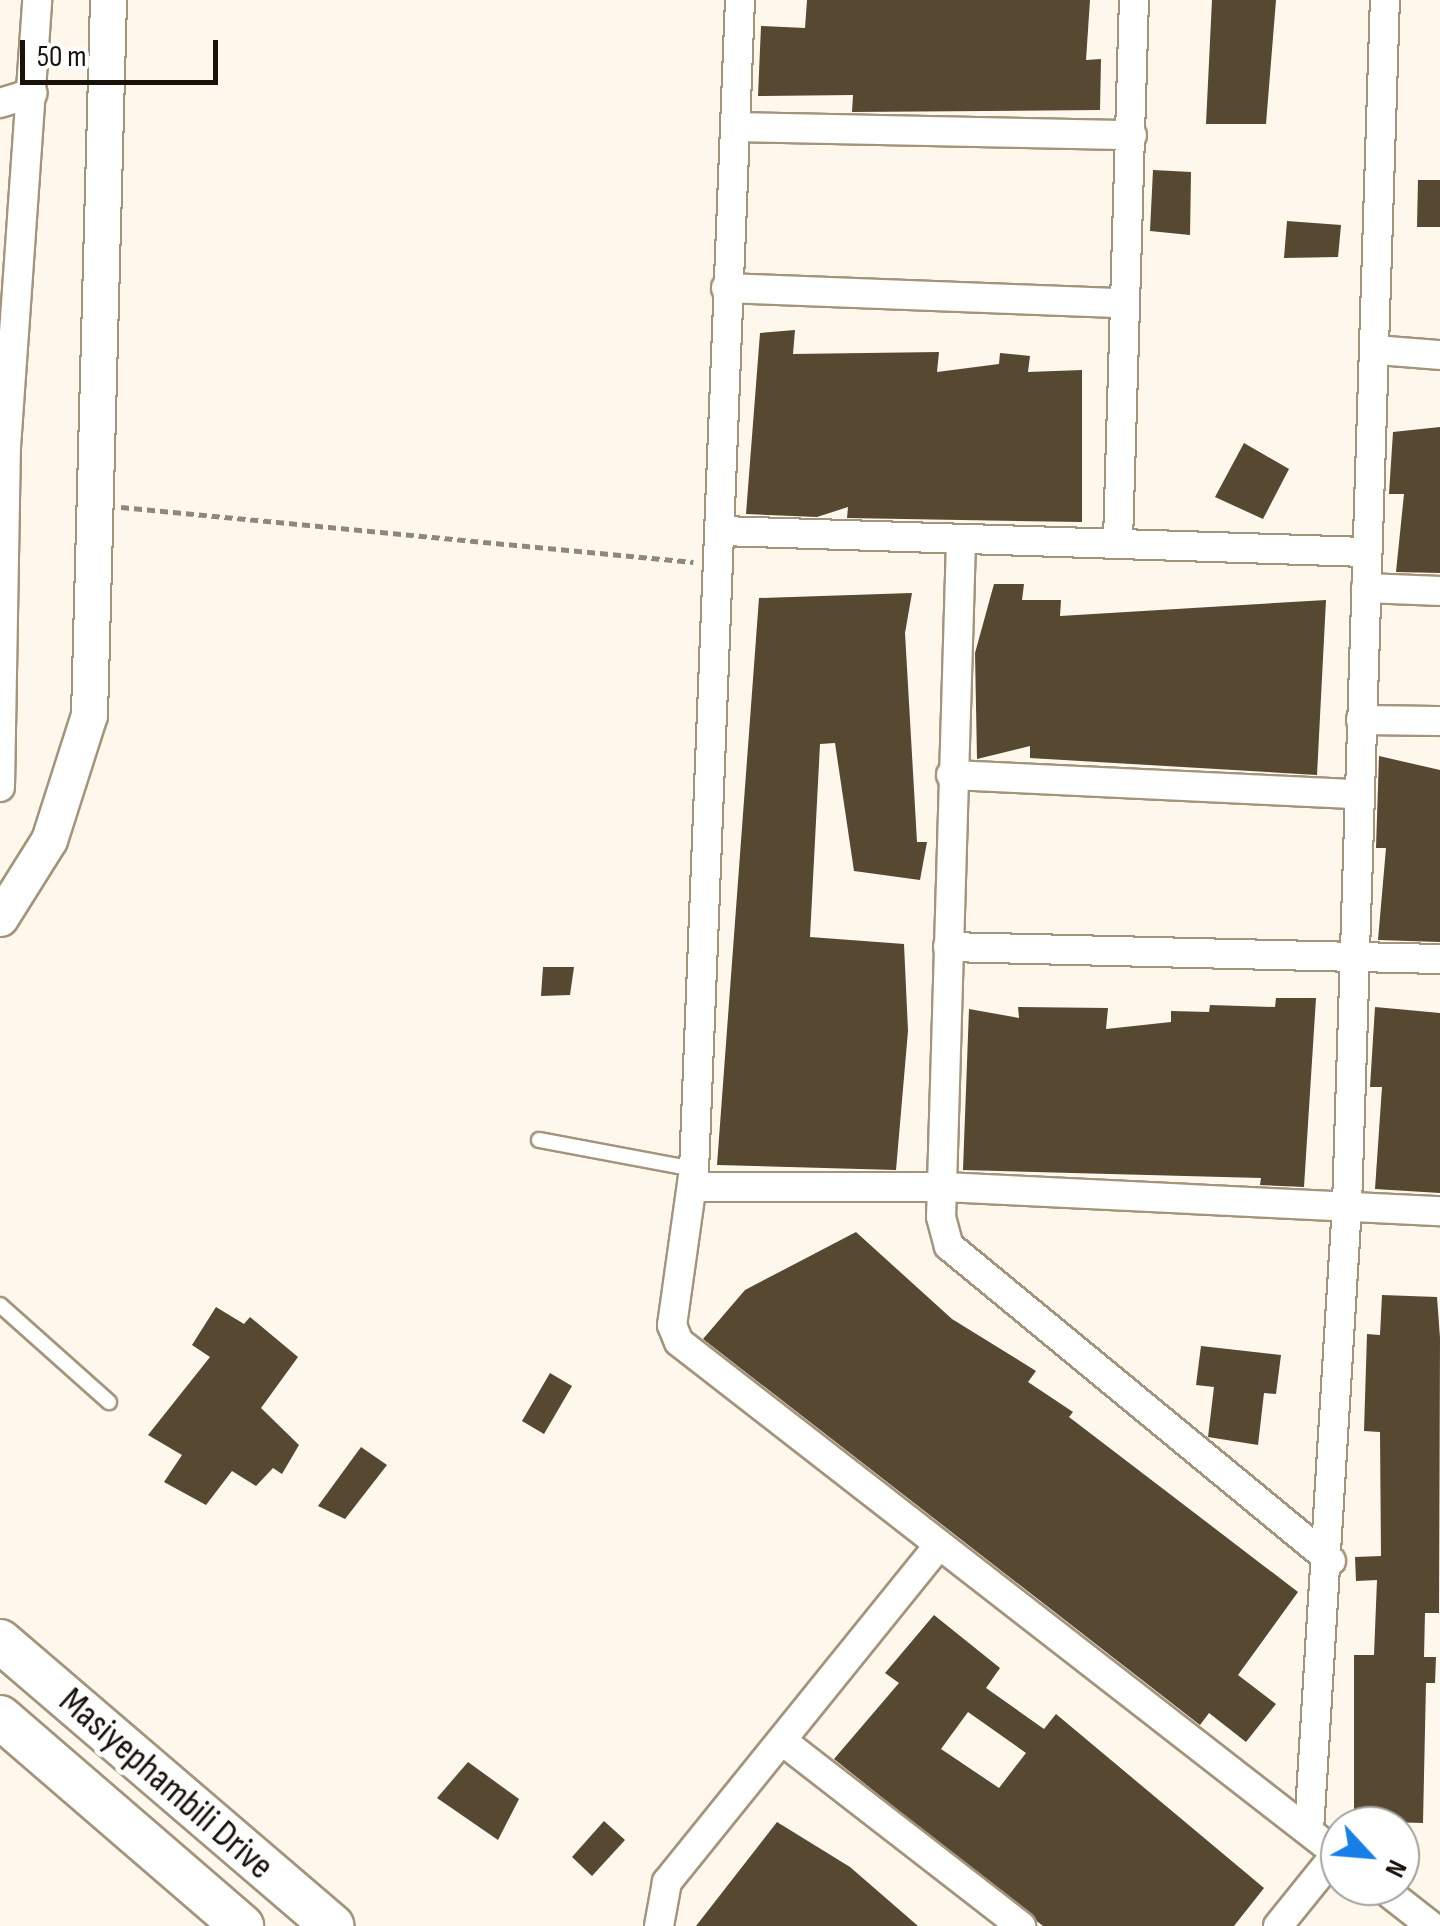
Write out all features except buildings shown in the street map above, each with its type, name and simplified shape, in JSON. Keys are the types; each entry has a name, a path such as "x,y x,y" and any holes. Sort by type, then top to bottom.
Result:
{"main road":[{"name":"Masiyephambili Drive","path":"0,1642 333,1926"},
{"name":"Masiyephambili Drive","path":"0,1717 242,1926"}],"street":[{"path":"0,788 3,449 33,94 37,0"},
{"path":"0,918 49,840 80,752 98,504 108,0"},
{"path":"740,0 726,288 722,565 694,1178 673,1306 679,1342 938,1547 1320,1839"},
{"path":"1118,541 1122,303 1132,134 1134,0"},
{"path":"1309,1830 1330,1561 1347,1206 1354,794 1361,720 1376,350 1384,0"},
{"path":"0,104 33,94"},
{"path":"736,127 1132,134"},
{"path":"726,288 1122,303"},
{"path":"1376,350 1440,355"},
{"path":"722,531 1366,552"},
{"path":"961,541 948,947 944,1187 949,1246 973,1273 1330,1561"},
{"path":"1366,588 1440,591"},
{"path":"1361,720 1440,721"},
{"path":"951,775 1354,794"},
{"path":"948,947 1440,959"},
{"path":"694,1178 1440,1211"},
{"path":"658,1926 668,1882 784,1744 938,1547"},
{"path":"784,1744 1020,1926"},
{"path":"1278,1926 1320,1876"},
{"path":"1406,1906 1432,1926"}],"lane":[{"path":"539,1140 694,1178"},
{"path":"0,1305 109,1402"}],"path":[{"path":"98,504 722,565"}]}
